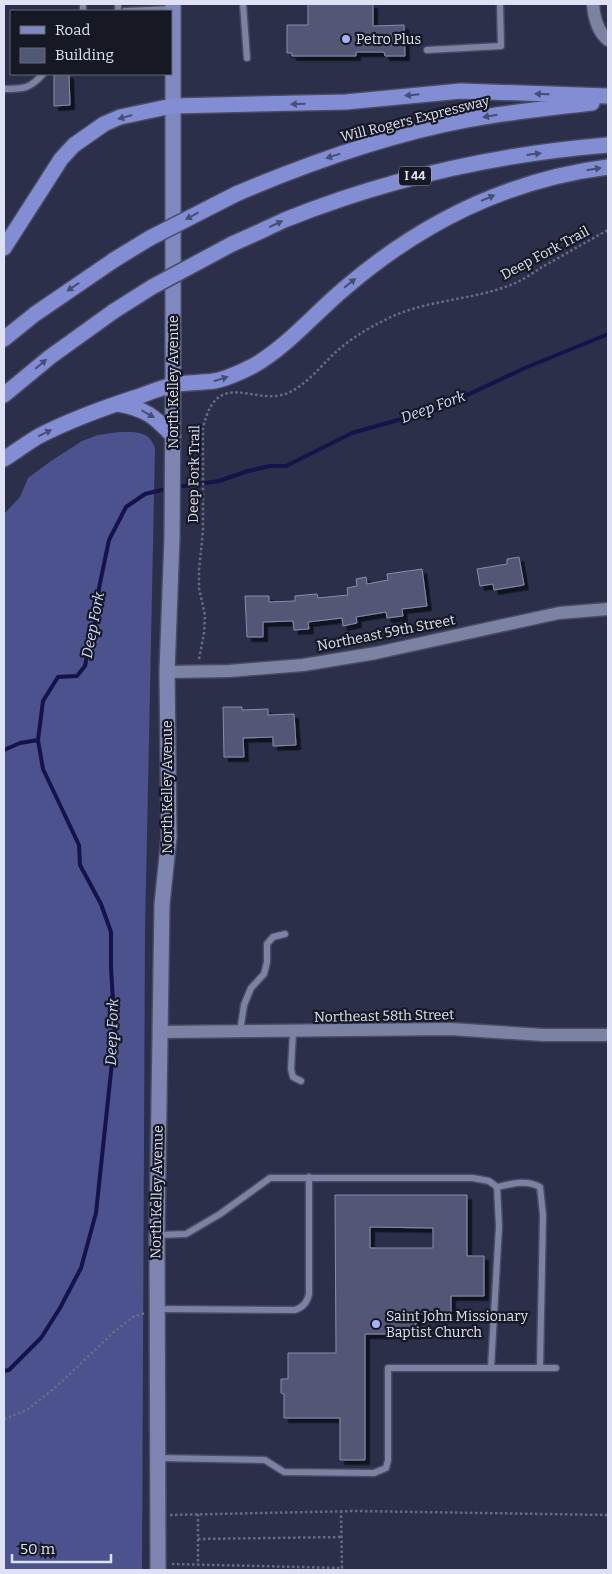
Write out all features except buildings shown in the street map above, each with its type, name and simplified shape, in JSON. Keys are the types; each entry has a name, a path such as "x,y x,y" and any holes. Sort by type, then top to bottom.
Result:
{"highway":[{"path":"4,248 61,159 74,145 97,128 120,117 172,106 346,102 461,91 608,96"},
{"name":"Will Rogers Expressway","path":"4,338 35,314 150,238 236,194 322,159 387,139 467,120 531,110 608,102"},
{"name":"I 44","path":"4,395 50,357 114,311 152,287 232,244 286,220 322,206 412,177 459,166 522,155 608,145"},
{"path":"4,459 38,437 71,421 116,404 173,385 215,381 236,374 274,353 371,266 392,250 437,222 491,196 519,186 608,166"},
{"path":"116,404 144,411 157,419 173,436"}],"main road":[{"name":"North Kelley Avenue","path":"173,6 173,385"}],"street":[{"path":"593,4 594,18 602,35 608,40"},
{"name":"North Kelley Avenue","path":"158,1567 156,1309 162,904 169,837 167,672 172,538 173,385"},
{"name":"Northeast 59th Street","path":"167,672 229,671 303,665 376,653 559,613 608,609"},
{"name":"Northeast 58th Street","path":"160,1032 450,1029 543,1035 608,1035"}],"lane":[{"path":"243,4 247,58"},
{"path":"427,50 501,46 500,4"},
{"path":"135,10 173,6"},
{"path":"4,89 23,90 36,82 42,75"},
{"path":"240,1032 244,1005 251,988 264,974 267,944 273,937 285,934"},
{"path":"293,1032 291,1069 293,1077 301,1081"},
{"path":"156,1309 295,1310 302,1307 307,1301 309,1294 309,1177"},
{"path":"157,1235 186,1234 220,1214 270,1178 473,1178 489,1181 497,1187 526,1182 540,1187 542,1215 540,1368"},
{"path":"492,1368 499,1226 497,1187"},
{"path":"158,1458 265,1460 284,1472 374,1473 386,1468 388,1460 388,1368 556,1368"}],"path":[{"name":"Deep Fork Trail","path":"196,672 204,632 205,614 199,588 203,531 203,428 206,414 212,404 232,392 273,396 288,393 304,382 345,345 387,319 413,309 481,294 514,284 608,230"},
{"path":"4,1419 27,1410 57,1386 114,1332 133,1317 156,1309"},
{"path":"158,1515 341,1512 608,1514"},
{"path":"158,1567 198,1565 342,1568 341,1512"},
{"path":"198,1514 198,1565"},
{"path":"198,1539 342,1537"}],"shaded area":[{"path":"119,432 141,433 149,438 155,448 145,931 142,1570 4,1570 4,514 20,497 28,478 51,461 82,441 98,435"}],"waterway":[{"name":"Deep Fork","path":"177,487 219,481 270,466 286,466 352,433 437,409 525,368 608,334"},
{"name":"Deep Fork","path":"4,1371 9,1370 41,1338 60,1308 81,1268 96,1213 115,1034 111,932 101,904 80,865 79,845 43,769 38,740 43,701 58,677 77,676 85,666 91,635 97,617 99,588 109,540 126,507 145,494 170,488"},
{"path":"4,750 20,743 38,740"}],"place":[{"name":"Petro Plus","path":"346,39"},
{"name":"Saint John Missionary Baptist Church","path":"376,1324"}]}
